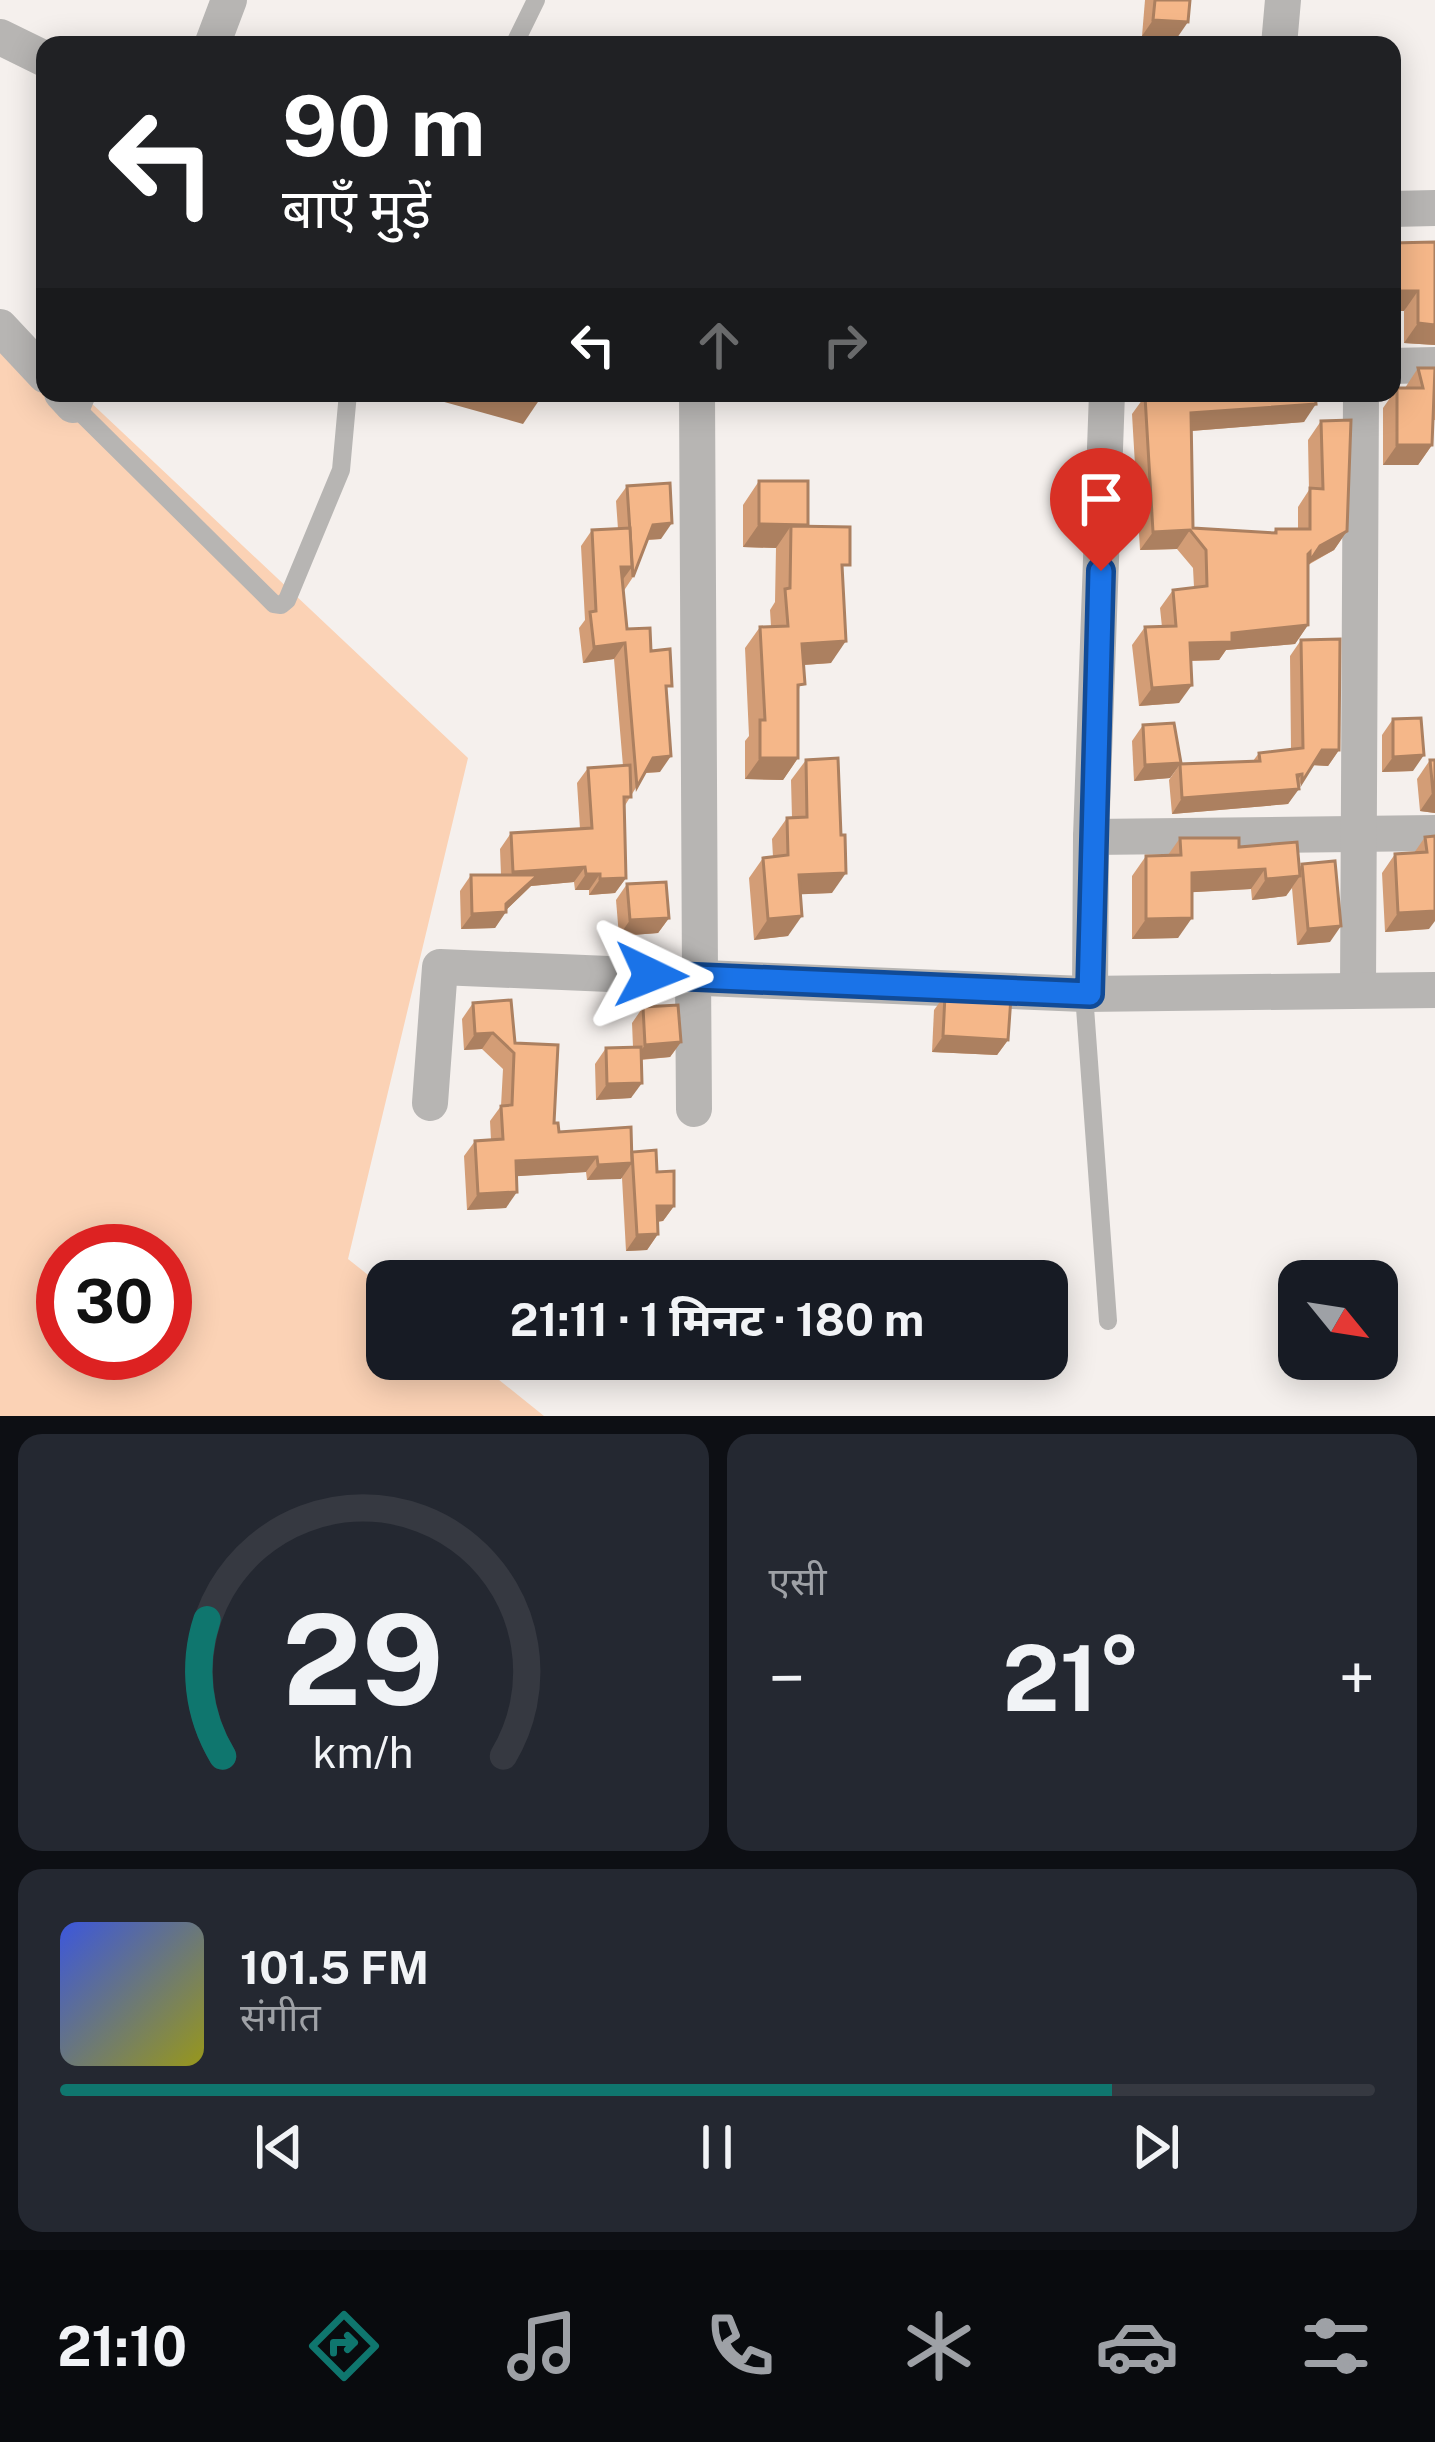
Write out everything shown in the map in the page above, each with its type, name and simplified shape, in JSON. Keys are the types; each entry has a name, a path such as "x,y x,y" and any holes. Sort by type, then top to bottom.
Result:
{"street":[{"path":"215,36 229,0"},
{"path":"1280,36 1283,0"},
{"path":"0,37 36,54"},
{"path":"1401,209 1435,208"},
{"path":"0,327 36,365"},
{"path":"1401,366 1435,365"},
{"path":"694,1109 697,402"},
{"path":"1087,994 1108,402"},
{"path":"1358,989 1360,402"},
{"path":"1091,837 1435,832"},
{"path":"430,1102 440,967 1087,994 1435,990"}],"lane":[{"path":"518,36 536,0"},
{"path":"76,402 274,604 281,605 341,470 347,402"},
{"path":"1087,994 1108,1321"}],"shaded area":[{"path":"0,317 36,351 36,402 90,402 468,758 348,1259 366,1273 366,1380 499,1380 544,1416 0,1416"}],"building":[{"path":"1155,0 1190,0 1188,22 1153,20"},
{"path":"1435,242 1435,325 1418,323 1418,291 1401,291 1401,243"},
{"path":"1418,368 1435,368 1432,445 1397,445 1401,388 1423,388"},
{"path":"1145,402 1316,402 1191,413 1193,528 1276,533 1276,529 1310,529 1310,488 1323,489 1321,421 1351,420 1347,531 1320,546 1310,561 1308,554 1308,625 1232,633 1232,642 1190,643 1192,685 1152,688 1145,627 1176,626 1173,590 1207,586 1206,550 1190,530 1153,532"},
{"path":"759,481 808,481 808,525 759,524"},
{"path":"670,483 672,523 653,525 633,577 627,486"},
{"path":"791,526 850,527 850,565 842,565 846,641 802,644 805,684 798,685 798,758 760,758 760,720 765,720 760,627 788,626 785,589 790,588"},
{"path":"630,528 632,567 621,567 627,629 650,628 651,651 670,649 672,686 666,686 671,756 653,758 637,787 625,643 594,647 590,612 596,611 592,530"},
{"path":"1340,639 1339,750 1322,750 1302,782 1302,774 1297,775 1299,789 1182,798 1180,764 1260,761 1259,753 1303,748 1301,640"},
{"path":"1421,718 1424,755 1393,757 1393,719"},
{"path":"1174,723 1181,763 1145,765 1143,725"},
{"path":"838,758 846,873 799,875 802,916 768,919 763,858 788,855 787,818 807,817 806,760"},
{"path":"1430,760 1435,760 1435,792 1433,792"},
{"path":"630,765 631,797 624,797 626,878 600,879 600,874 586,874 585,867 513,872 511,833 592,828 588,768"},
{"path":"1435,836 1435,911 1398,913 1395,854 1427,852 1425,837"},
{"path":"1180,838 1239,838 1239,847 1297,842 1300,876 1266,879 1265,869 1192,873 1192,918 1146,919 1146,856 1181,855"},
{"path":"1335,861 1341,926 1308,929 1302,864"},
{"path":"471,875 538,875 506,904 506,912 472,914"},
{"path":"666,882 669,918 630,920 627,884"},
{"path":"945,995 1011,997 1008,1040 943,1036"},
{"path":"511,1000 515,1043 558,1045 554,1123 559,1132 631,1127 632,1163 598,1165 597,1157 516,1161 517,1192 478,1194 475,1141 503,1139 501,1106 512,1105 514,1053 493,1033 475,1034 473,1003"},
{"path":"678,1005 681,1042 645,1045 643,1007"},
{"path":"641,1047 642,1083 607,1084 606,1048"},
{"path":"656,1150 657,1172 674,1171 674,1206 657,1206 658,1234 637,1235 632,1152"}],"route":[{"path":"651,975 1090,994 1101,571"}]}
